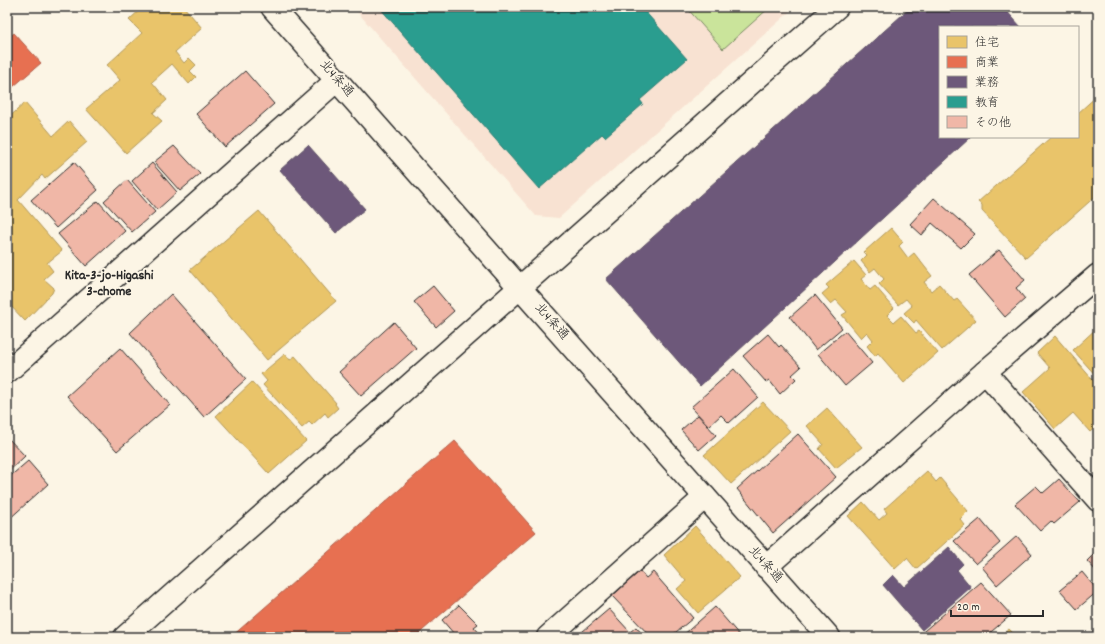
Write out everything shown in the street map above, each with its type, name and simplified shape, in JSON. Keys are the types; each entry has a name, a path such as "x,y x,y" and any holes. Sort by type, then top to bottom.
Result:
{"street":[{"name":"北4条通","path":"272,7 829,637"},
{"path":"125,637 838,7"},
{"path":"7,372 337,80"},
{"path":"766,567 985,372 1098,275"},
{"path":"985,372 1098,500"},
{"path":"548,637 705,497"}],"shaded area":[{"path":"353,7 795,7 559,218 536,216"}],"green space":[{"path":"686,7 770,7 723,49"}],"building: 住宅":[{"path":"143,7 184,7 202,28 175,52 184,63 189,58 196,65 190,71 196,77 189,84 172,64 152,82 167,100 153,113 162,121 126,153 86,109 120,80 107,65 142,33 129,20"},
{"path":"1098,95 1098,194 1026,258 982,211 982,205 978,202 1050,138 1079,138 1079,112"},
{"path":"25,103 53,136 69,121 87,142 45,179 42,175 18,200 62,251 47,263 53,271 44,279 54,288 52,293 25,321 7,302 7,119"},
{"path":"259,211 336,301 267,360 190,270"},
{"path":"891,228 903,242 899,246 908,258 914,253 932,276 924,282 931,291 939,284 954,301 957,299 976,320 942,350 916,320 914,323 904,313 912,306 906,299 898,305 879,284 884,279 875,268 870,272 861,261 867,255 864,252"},
{"path":"854,261 866,275 861,279 870,290 875,286 894,308 887,315 894,322 901,316 916,333 919,331 938,353 904,383 878,353 875,356 867,346 873,340 867,332 861,338 842,315 847,312 836,300 831,304 822,294 829,288 826,285"},
{"path":"1098,327 1098,378 1073,350"},
{"path":"1055,336 1098,386 1098,425 1090,432 1073,413 1055,429 1023,392 1050,368 1037,353"},
{"path":"285,354 290,360 295,356 336,403 335,404 338,408 328,417 325,413 312,425 309,422 302,428 263,385 267,381 261,374"},
{"path":"252,382 306,441 269,474 216,416"},
{"path":"763,402 790,431 731,484 704,455"},
{"path":"827,408 862,447 836,468 819,449 823,444 807,426"},
{"path":"927,471 936,482 940,478 968,511 960,519 965,525 916,569 907,558 895,569 848,516 863,502 879,520 887,513 884,509"},
{"path":"695,526 740,577 698,613 677,589 686,581 664,555"},
{"path":"1009,629 1017,637 1000,637"}],"building: 商業":[{"path":"14,33 41,63 7,92 7,39"},
{"path":"455,441 536,532 415,637 231,637"}],"building: 業務":[{"path":"911,7 1003,7 1020,26 939,26 939,138 970,138 700,386 606,279"},
{"path":"308,145 365,209 336,233 280,170"},
{"path":"949,547 963,564 957,570 971,587 922,630 883,585 893,575 904,587"}],"building: 教育":[{"path":"379,7 641,7 687,59 640,100 643,104 605,137 602,134 539,189"}],"building: その他":[{"path":"245,71 274,104 225,147 196,114"},
{"path":"174,146 200,174 180,191 154,162"},
{"path":"74,162 98,190 56,228 31,200"},
{"path":"152,163 177,192 157,210 132,181"},
{"path":"127,180 155,212 132,232 104,201"},
{"path":"934,198 975,234 961,248 932,223 922,235 910,224"},
{"path":"98,201 125,231 86,266 58,234"},
{"path":"999,250 1025,280 1016,288 1025,299 1005,317 969,275"},
{"path":"433,286 454,311 436,327 414,302"},
{"path":"171,294 246,379 204,417 130,333"},
{"path":"815,295 842,328 816,350 790,317"},
{"path":"394,322 416,348 361,396 339,372"},
{"path":"845,331 872,363 845,386 818,354"},
{"path":"768,334 779,347 781,345 801,367 792,375 796,379 780,394 769,380 766,382 743,356"},
{"path":"120,348 170,405 117,451 67,396"},
{"path":"734,369 758,397 729,423 721,415 709,426 691,407"},
{"path":"698,415 716,435 699,450 681,430"},
{"path":"798,434 836,477 773,533 737,489"},
{"path":"7,437 25,456 7,473"},
{"path":"28,461 48,484 7,521 7,479"},
{"path":"1059,479 1080,502 1054,524 1051,521 1040,531 1015,504 1036,486 1043,493"},
{"path":"980,519 1000,543 976,564 954,541"},
{"path":"1017,536 1032,554 997,585 982,567"},
{"path":"1098,550 1098,573 1087,561"},
{"path":"640,571 646,578 653,572 693,618 670,637 651,637 612,596"},
{"path":"1082,572 1098,591 1077,609 1060,590"},
{"path":"981,582 1011,615 985,637 917,637"},
{"path":"459,605 478,624 474,627 483,637 460,637 457,634 455,635 442,620"},
{"path":"715,607 741,637 681,637"},
{"path":"609,609 630,632 636,627 645,637 576,637"}],"district":[{"name":"Kita-3-jo-Higashi 3-chome","path":"109,284"}]}
